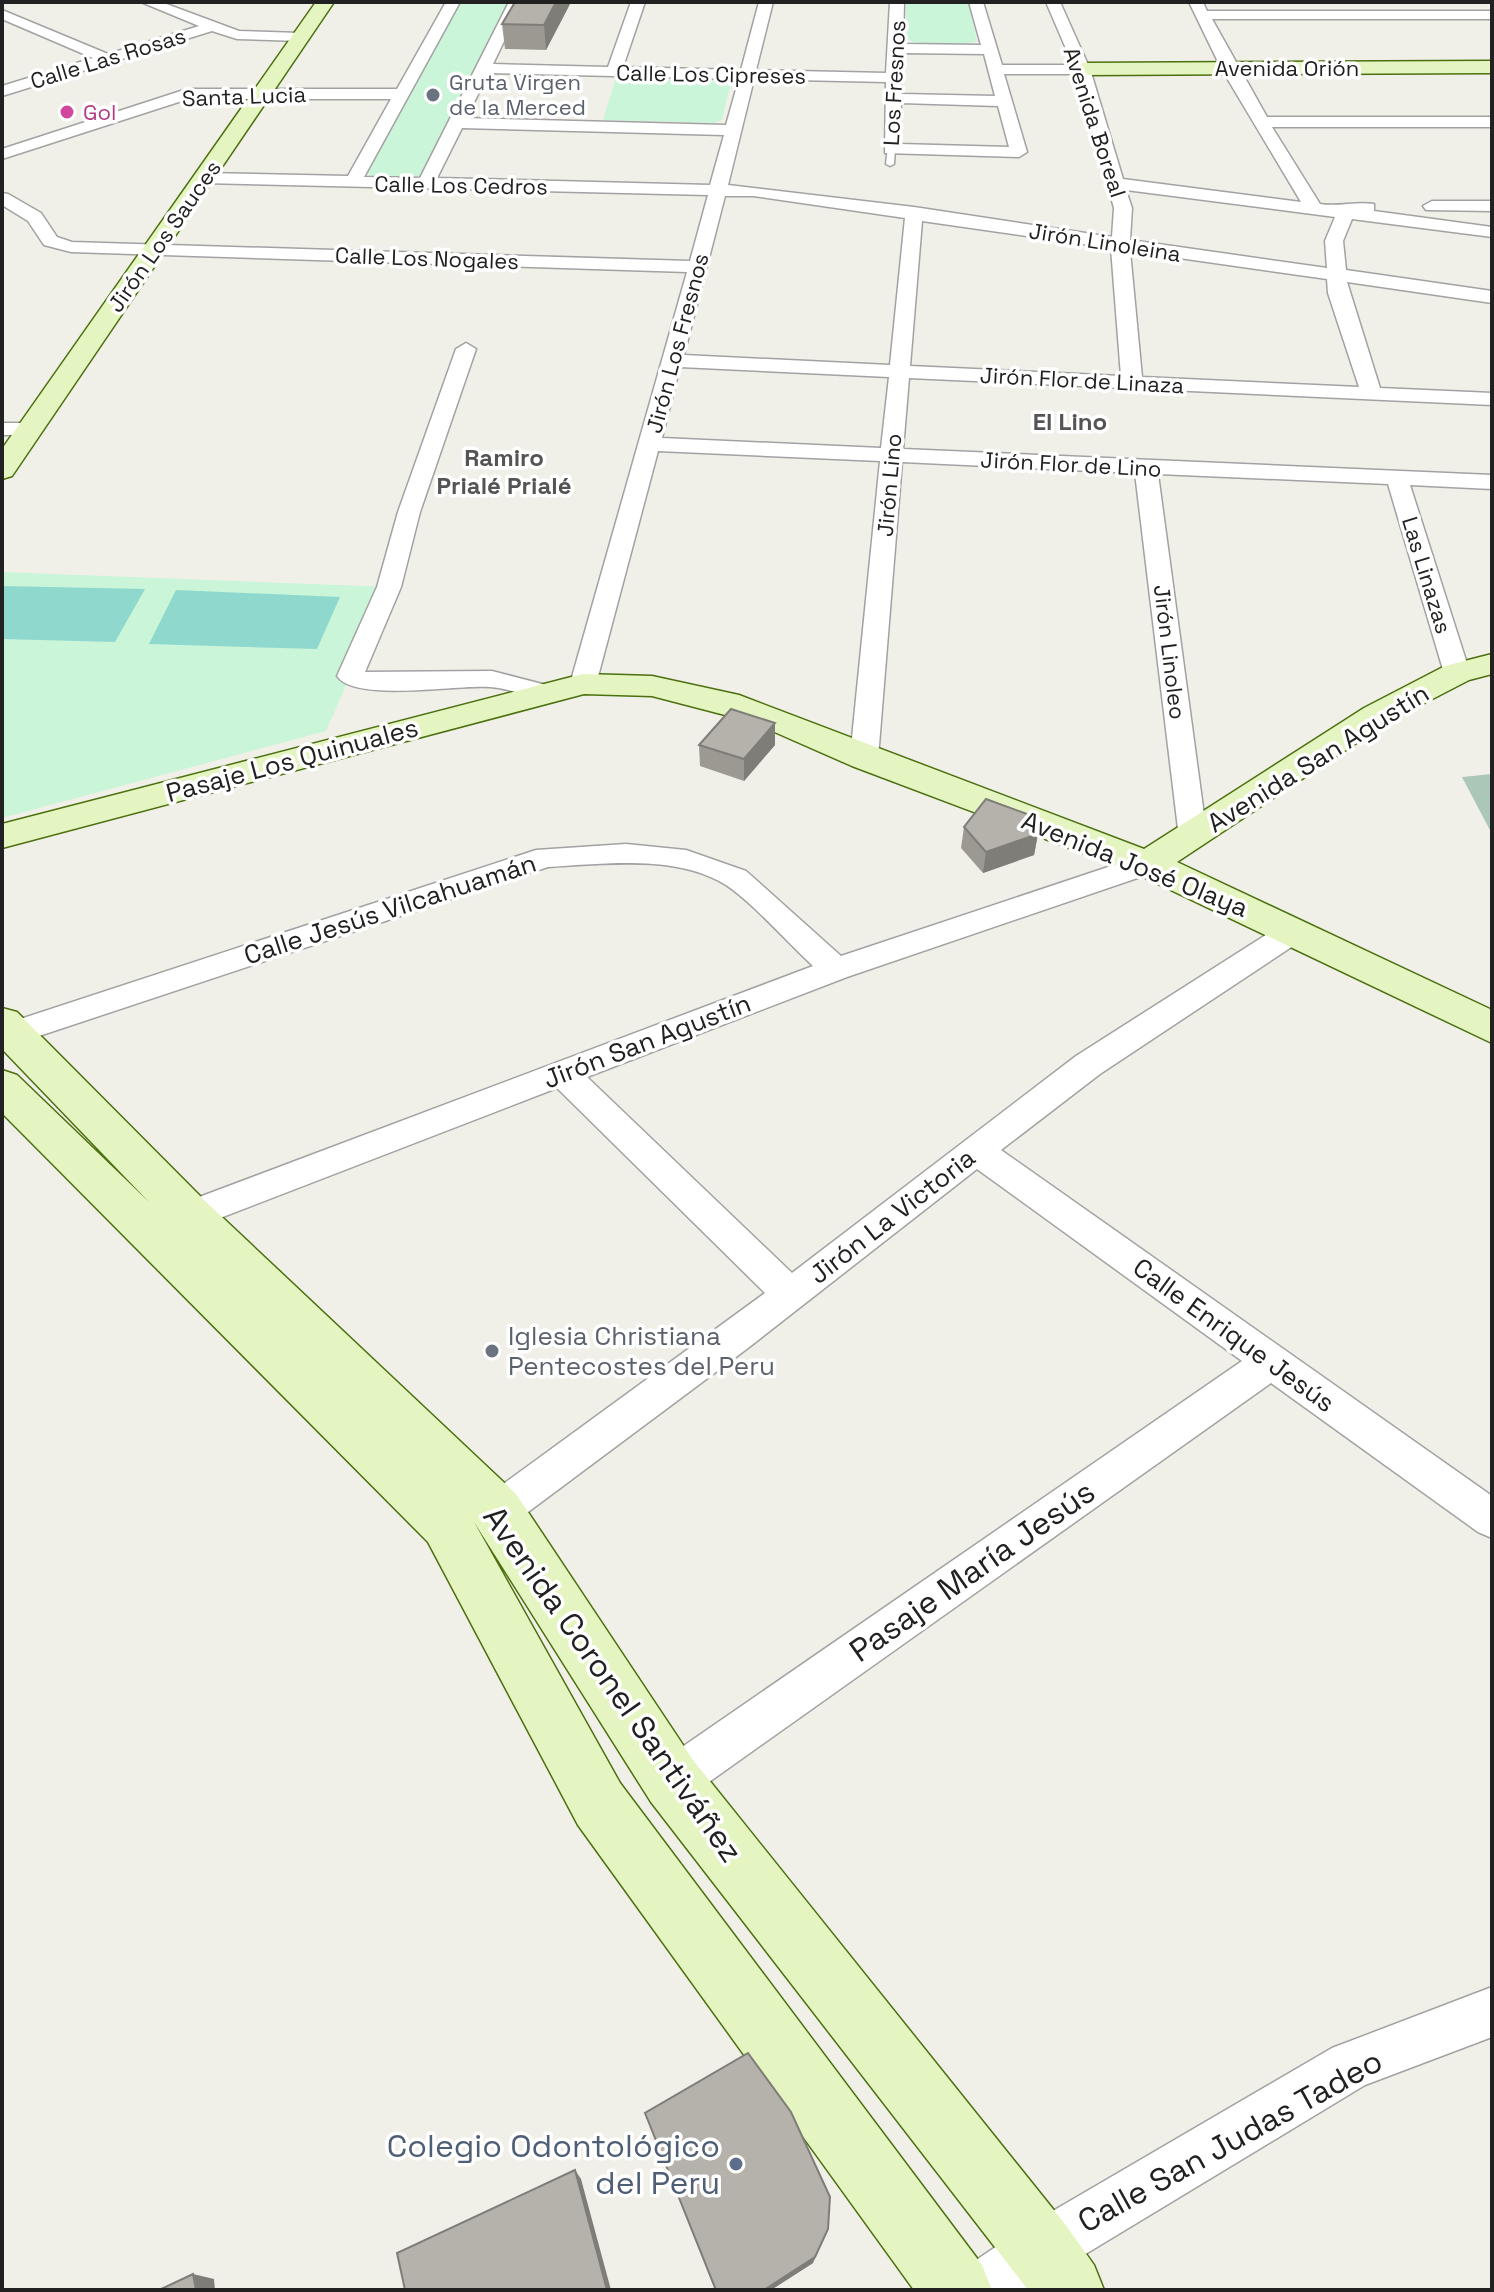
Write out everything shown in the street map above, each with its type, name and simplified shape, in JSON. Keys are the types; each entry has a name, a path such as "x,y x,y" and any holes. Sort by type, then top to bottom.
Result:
{"street":[{"path":"148,2 237,35 300,37"},
{"path":"186,16 198,2"},
{"name":"Jirón Los Sauces","path":"2,470 203,178 266,92 325,2"},
{"path":"353,182 399,94 453,2"},
{"path":"426,184 516,2"},
{"path":"614,72 638,2"},
{"name":"Jirón Los Fresnos","path":"583,684 698,267 766,2"},
{"name":"Los Fresnos","path":"897,2 890,156 1019,152 1004,101"},
{"path":"892,98 1004,101 976,2"},
{"name":"Avenida Boreal","path":"1053,2 1082,69 1123,208 1120,245"},
{"path":"1456,2 1484,33"},
{"path":"1313,208 1282,144 1261,122 1199,8 1492,15"},
{"path":"2,14 108,59"},
{"name":"Calle Las Rosas","path":"2,91 213,26"},
{"path":"13,33 35,27"},
{"path":"895,48 990,50"},
{"name":"Avenida Orión","path":"1082,69 1492,67"},
{"name":"Calle Los Cipreses","path":"481,68 893,78"},
{"path":"995,70 1082,69"},
{"name":"Santa Lucia","path":"2,154 180,96 266,92 399,94"},
{"path":"1261,122 1492,122"},
{"path":"458,123 733,130"},
{"name":"Calle Los Cedros","path":"203,178 718,191"},
{"path":"1115,183 1492,232"},
{"name":"Jirón Linoleina","path":"718,191 753,191 914,212 1120,245 1492,297"},
{"name":"Calle Los Nogales","path":"2,198 35,217 50,241 57,244 156,250 698,267"},
{"path":"1346,212 1383,205 1492,206"},
{"name":"Jirón Lino","path":"864,758 914,212"},
{"path":"1346,212 1334,241 1338,293 1371,393"},
{"path":"1120,245 1132,382"},
{"path":"466,349 409,512 389,587 350,676 369,682 492,679 545,693"},
{"name":"Jirón Flor de Linaza","path":"672,361 1492,399"},
{"path":"2,429 30,429"},
{"name":"Jirón Flor de Lino","path":"649,444 1492,482"},
{"name":"Jirón Linoleo","path":"1146,468 1193,837"},
{"name":"Las Linazas","path":"1397,478 1457,673"},
{"name":"Avenida San Agustín","path":"1148,864 1376,715 1457,673 1492,664"},
{"name":"Avenida José Olaya","path":"583,684 640,683 693,694 821,736 864,758 1148,864 1492,1028"},
{"name":"Pasaje Los Quinuales","path":"2,836 583,684"},
{"name":"Calle Jesús Vilcahuamán","path":"7,1028 546,857 626,854 686,860 736,878 836,969"},
{"name":"Jirón San Agustín","path":"172,1226 836,969 1148,864"},
{"name":"Jirón La Victoria","path":"498,1511 790,1294 1088,1065 1294,931"},
{"name":"Avenida Coronel Santiváñez","path":"7,1028 172,1226 447,1525 599,1804 957,2290"},
{"path":"562,1073 790,1294"},
{"name":"Avenida Coronel Santiváñez","path":"2,1086 172,1226 498,1511 672,1781 1055,2269"},
{"name":"Calle Enrique Jesús","path":"977,1151 1492,1519"},
{"name":"Pasaje María Jesús","path":"672,1781 1272,1361"},
{"name":"Calle San Judas Tadeo","path":"979,2290 1055,2269 1350,2066 1492,2012"}],"green space":[{"path":"460,2 509,2 424,172 413,180 371,176 366,172"},
{"path":"906,2 968,2 977,41 942,46 922,45 906,39"},
{"path":"616,78 719,79 731,82 722,120 713,123 603,120"},
{"path":"2,572 389,587 326,731 2,818"},
{"path":"1492,774 1492,834 1462,777"}],"shaded area":[{"path":"2,586 145,589 115,642 2,639"},
{"path":"176,590 340,597 317,649 149,644"}],"building":[{"path":"515,2 556,2 544,25 502,24"},
{"path":"731,709 775,723 744,759 699,745"},
{"path":"986,799 1038,818 1038,834 986,852 964,827"},
{"name":"Colegio Odontológico del Peru","path":"748,2053 791,2112 830,2197 828,2229 815,2257 764,2290 716,2290 645,2113"},
{"path":"575,2170 607,2290 405,2290 397,2253"},
{"path":"193,2274 196,2290 159,2290"}],"place":[{"name":"Gruta Virgen de la Merced","path":"433,95"},
{"name":"Gol","path":"67,112"},
{"name":"Iglesia Christiana Pentecostes del Peru","path":"492,1351"},
{"name":"Colegio Odontológico del Peru","path":"736,2164"}],"district":[{"name":"El Lino","path":"1070,421"},
{"name":"Ramiro Prialé Prialé","path":"504,471"}]}
